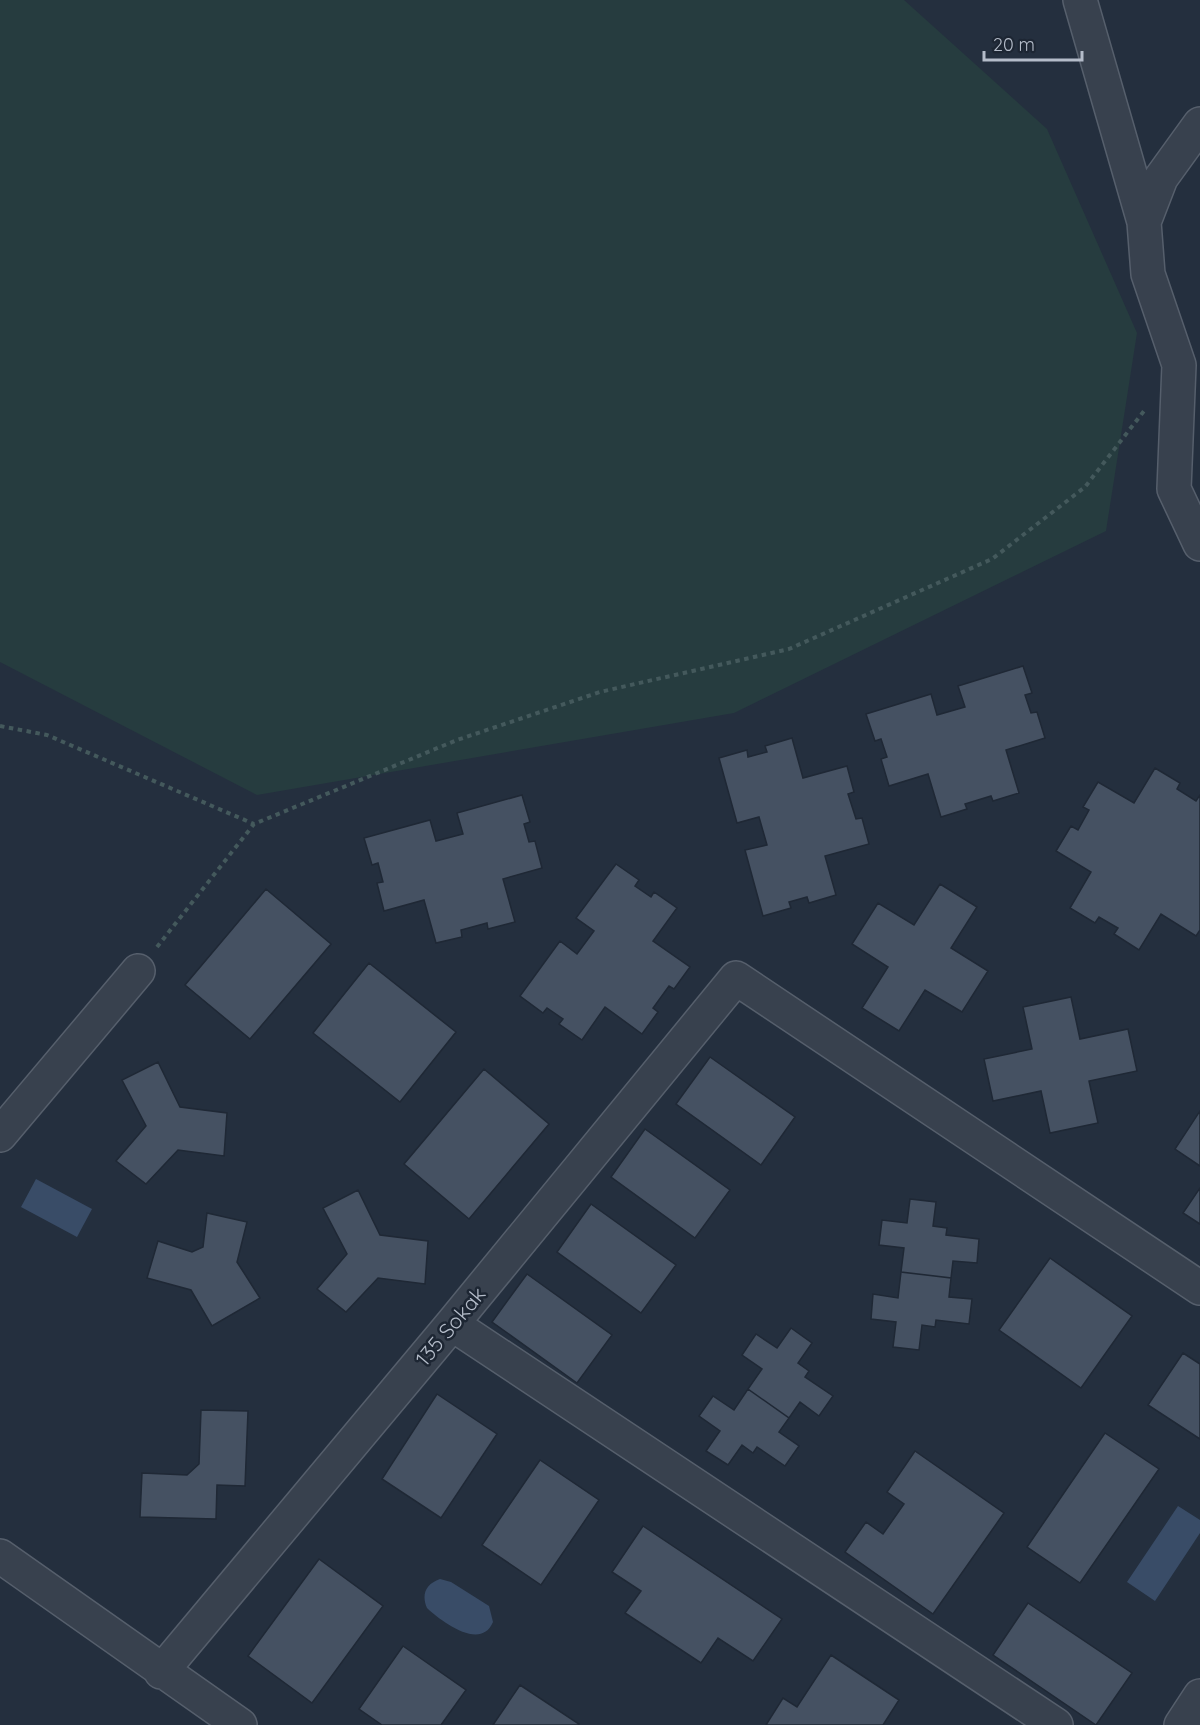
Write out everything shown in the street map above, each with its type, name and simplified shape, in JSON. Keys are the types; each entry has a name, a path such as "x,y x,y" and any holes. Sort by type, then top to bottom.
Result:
{"street":[{"path":"1080,0 1144,222 1148,274 1179,365 1174,489 1200,544"},
{"path":"1144,222 1161,178 1200,124"},
{"path":"0,1135 138,971"},
{"name":"135 Sokak","path":"161,1672 452,1324 736,978 1200,1288"},
{"path":"452,1324 1056,1725"},
{"path":"0,1556 161,1672 240,1725"},
{"path":"1181,1725 1200,1696"}],"path":[{"path":"138,971 254,824 457,740 600,692 789,649 992,559 1085,487 1179,365"},
{"path":"0,726 47,735 254,824"}],"green space":[{"path":"0,0 904,0 1047,129 1137,333 1106,531 734,713 257,795 0,662"}],"water":[{"path":"36,1179 92,1209 77,1237 21,1207"},
{"path":"1178,1506 1200,1520 1200,1533 1155,1601 1127,1582"},
{"path":"440,1579 451,1582 489,1606 493,1622 487,1630 480,1634 461,1631 427,1608 426,1590"}],"building":[{"path":"1023,666 1032,693 1025,695 1031,713 1037,712 1045,738 1006,750 1019,793 993,801 991,796 965,804 967,809 941,817 928,774 889,786 881,759 887,757 881,739 875,741 866,714 931,694 937,715 965,707 958,686"},
{"path":"792,738 803,778 847,766 854,792 848,794 856,819 862,818 869,844 825,856 836,895 809,903 807,897 789,902 791,908 763,916 745,850 767,845 759,817 737,823 719,758 747,750 748,757 767,752 765,746"},
{"path":"1155,768 1180,783 1177,789 1196,801 1200,795 1200,930 1196,936 1161,914 1139,950 1114,934 1118,928 1099,917 1095,923 1070,908 1091,872 1056,851 1071,826 1078,830 1089,810 1083,807 1098,782 1134,803"},
{"path":"522,795 530,822 524,824 529,842 535,841 542,868 503,879 515,922 488,929 487,923 461,930 462,937 436,943 424,900 384,911 377,883 383,882 378,863 372,865 364,838 430,820 436,841 463,834 457,813"},
{"path":"616,864 639,880 635,886 651,897 654,892 677,908 653,941 690,967 674,989 669,986 653,1008 658,1012 642,1034 605,1007 582,1040 559,1024 563,1019 547,1008 543,1013 520,996 560,941 577,954 594,931 576,918"},
{"path":"940,884 977,907 951,948 988,971 962,1012 925,990 899,1031 862,1008 888,967 852,944 878,903 914,925"},
{"path":"266,889 331,944 250,1039 185,985"},
{"path":"369,963 456,1032 400,1102 313,1033"},
{"path":"1071,997 1080,1039 1128,1029 1137,1071 1089,1081 1098,1123 1050,1133 1041,1091 993,1101 984,1059 1032,1049 1023,1007"},
{"path":"710,1057 795,1117 761,1165 676,1104"},
{"path":"158,1062 180,1107 227,1113 224,1156 178,1150 146,1184 116,1161 146,1126 122,1080"},
{"path":"484,1069 549,1124 469,1219 404,1164"},
{"path":"1200,1111 1200,1166 1175,1149"},
{"path":"645,1129 730,1190 695,1238 611,1177"},
{"path":"1200,1188 1200,1224 1183,1213"},
{"path":"358,1190 380,1235 428,1241 425,1284 378,1278 346,1312 317,1289 347,1254 323,1208"},
{"path":"910,1199 936,1202 933,1226 947,1228 946,1235 979,1239 977,1263 953,1261 951,1278 901,1272 904,1248 879,1245 882,1220 907,1223"},
{"path":"591,1204 676,1265 641,1313 557,1252"},
{"path":"207,1213 247,1222 237,1262 260,1298 212,1326 191,1290 147,1278 158,1241 192,1252 203,1247"},
{"path":"1050,1258 1132,1316 1081,1388 999,1330"},
{"path":"901,1272 951,1278 949,1297 972,1299 969,1324 936,1320 935,1327 922,1325 919,1350 893,1347 896,1322 871,1319 873,1294 898,1298"},
{"path":"527,1274 612,1335 577,1383 492,1322"},
{"path":"791,1328 812,1343 798,1363 809,1371 805,1377 833,1396 819,1416 800,1402 789,1418 748,1389 762,1369 742,1355 756,1334 777,1348"},
{"path":"1183,1353 1200,1364 1200,1439 1148,1405"},
{"path":"748,1389 789,1418 779,1432 799,1446 785,1466 757,1447 753,1453 742,1445 728,1465 706,1451 720,1431 699,1416 713,1396 734,1410"},
{"path":"437,1394 497,1434 441,1518 382,1479"},
{"path":"201,1410 248,1411 245,1486 217,1485 216,1519 140,1517 142,1473 187,1475 199,1464"},
{"path":"1105,1433 1159,1469 1080,1583 1027,1547"},
{"path":"915,1451 1004,1513 933,1614 845,1552 866,1522 883,1534 904,1504 887,1492"},
{"path":"540,1460 599,1500 541,1585 482,1545"},
{"path":"643,1526 782,1619 753,1661 718,1638 701,1663 625,1613 641,1591 612,1572"},
{"path":"319,1559 383,1606 312,1703 248,1656"},
{"path":"1028,1603 1132,1673 1096,1725 993,1655"},
{"path":"403,1646 466,1690 441,1725 382,1725 359,1709"},
{"path":"831,1655 899,1700 883,1725 766,1725 783,1698 797,1707"},
{"path":"520,1685 579,1724 493,1725"}]}
